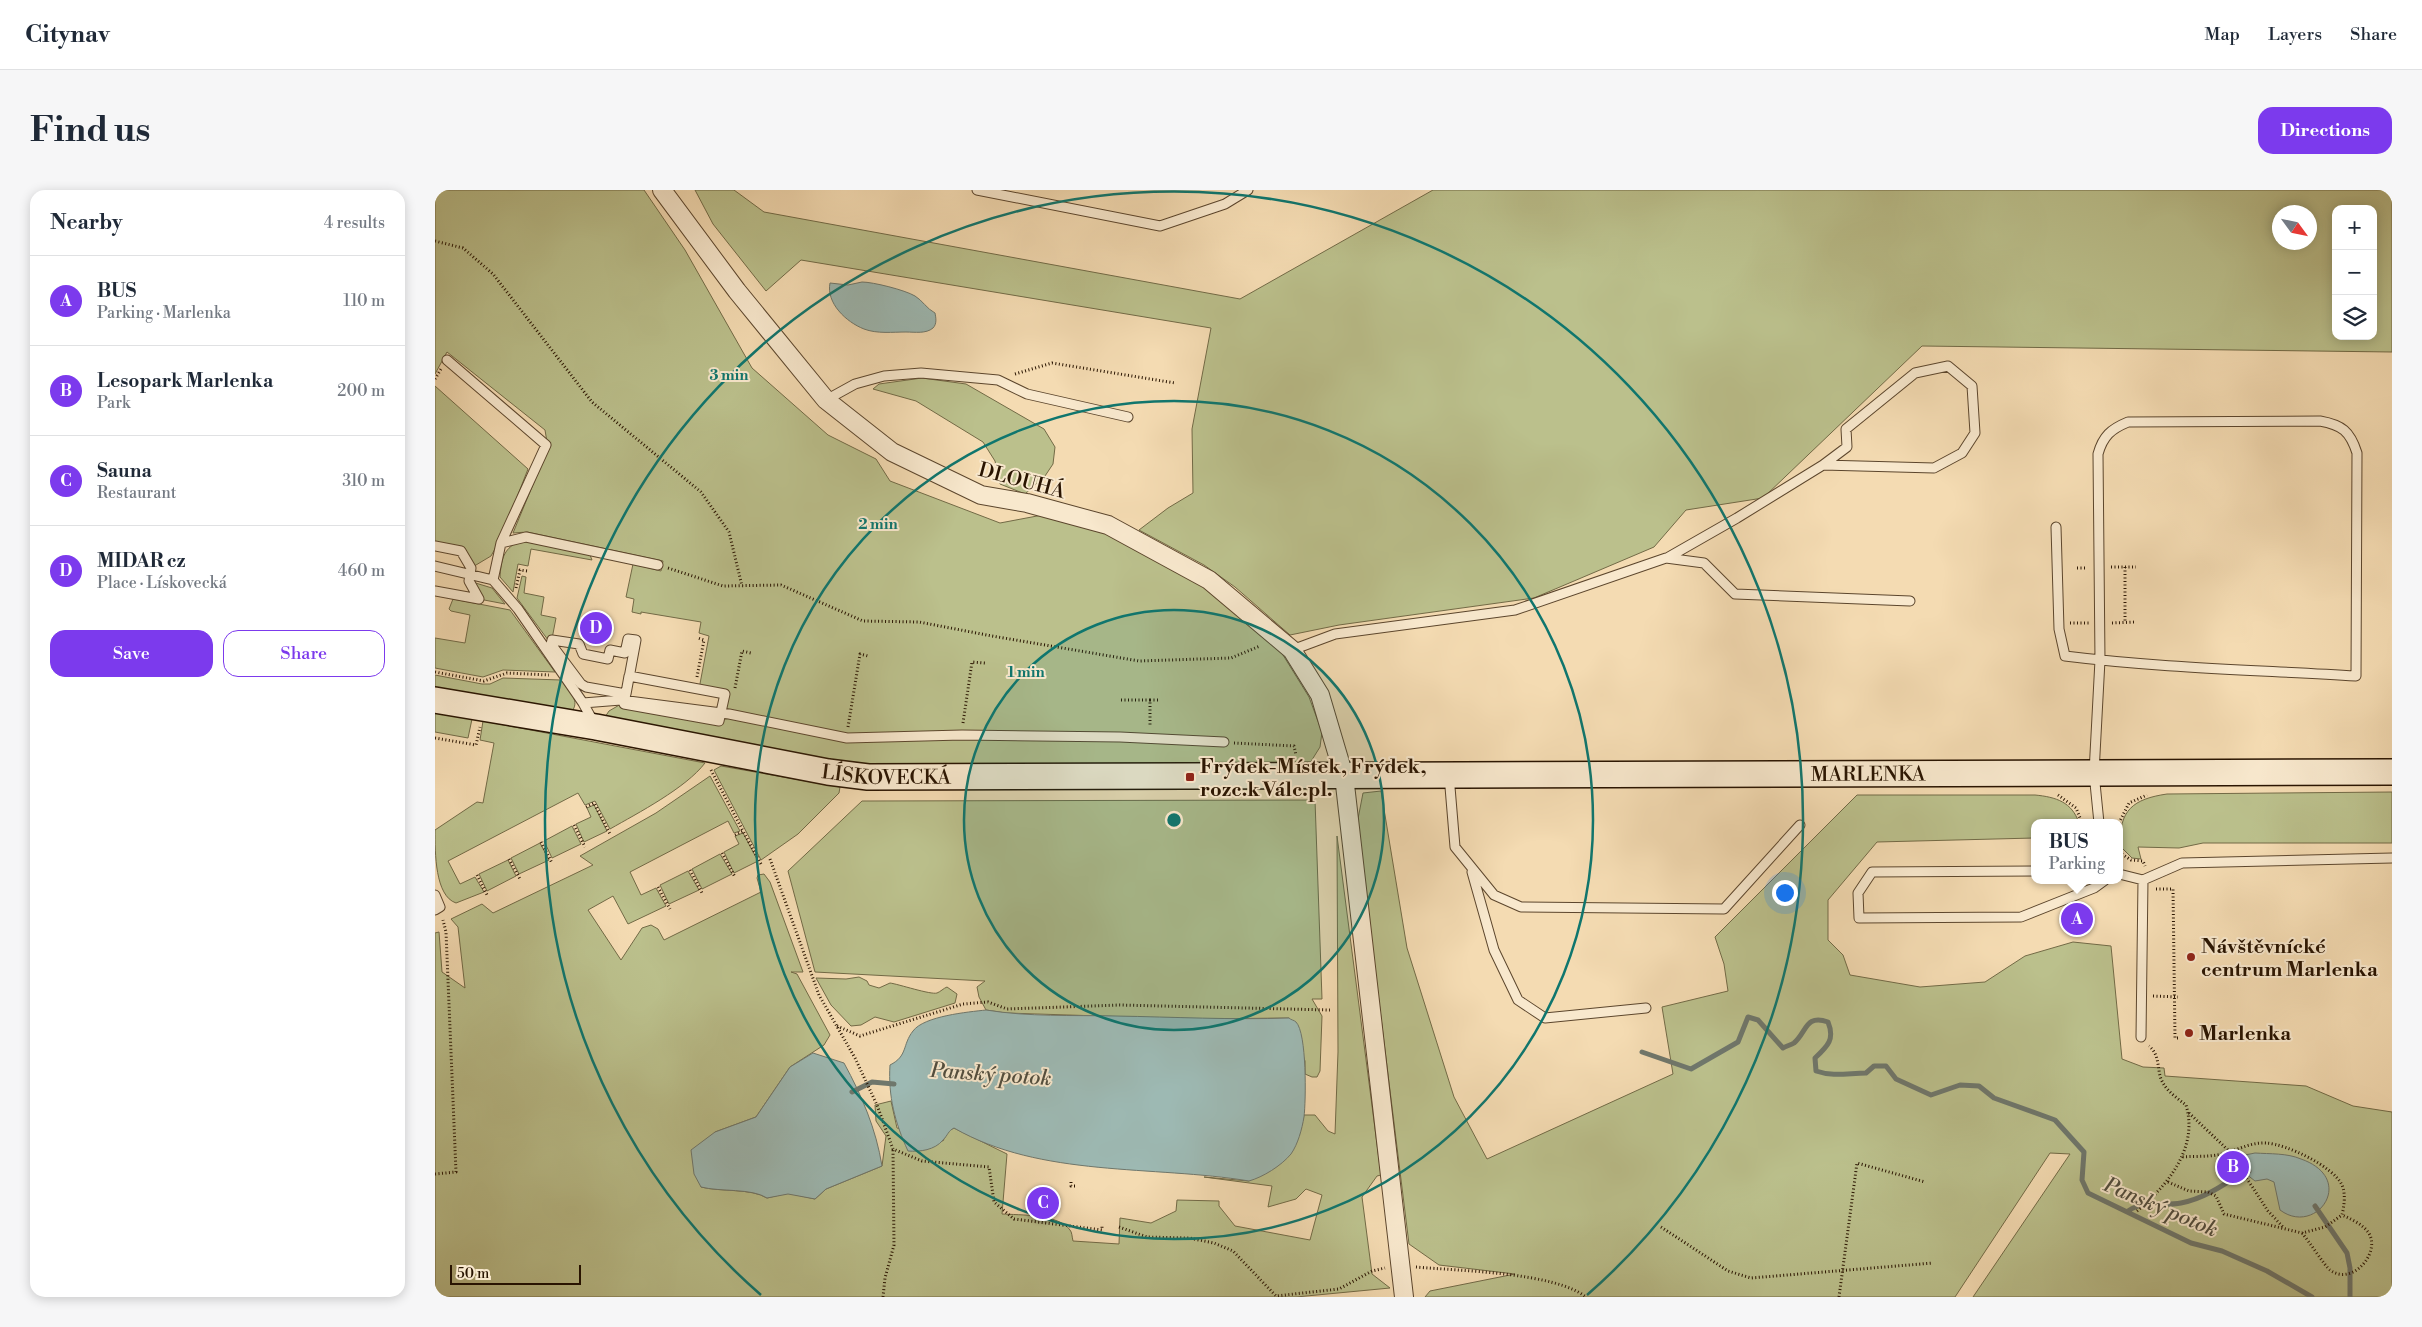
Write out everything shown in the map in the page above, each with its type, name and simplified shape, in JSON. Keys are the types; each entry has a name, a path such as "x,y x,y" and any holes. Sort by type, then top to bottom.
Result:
{"main road":[{"name":"LÍSKOVECKÁ","path":"435,700 596,727 868,778 1344,776"},
{"name":"MARLENKA","path":"1344,776 2392,772"}],"street":[{"name":"DLOUHÁ","path":"661,190 737,291 826,400 892,452 981,495 1027,503 1108,524 1209,580 1285,644 1320,695 1344,776 1404,1297"}],"lane":[{"path":"977,190 1160,226 1225,204 1248,190"},
{"path":"447,360 546,445 501,543 493,580"},
{"path":"1285,644 1335,634 1515,610 1666,558 1823,466 1847,447 1846,429 1915,373 1948,366 1972,386 1975,433 1962,452 1934,468 1823,466"},
{"path":"826,400 855,384 884,376 921,373 998,380 1027,394 1128,417"},
{"path":"2056,527 2059,629 2065,656 2100,660 2356,676 2357,453 2348,434 2337,424 2320,421 2128,422 2114,428 2103,440 2098,454 2100,660 2094,773 2099,819"},
{"path":"501,543 526,537 658,564"},
{"path":"435,546 461,551 471,568 469,581 479,599 435,590"},
{"path":"1666,558 1704,563 1735,594 1909,601"},
{"path":"435,566 493,580 513,604 583,703 596,727"},
{"path":"626,697 636,640 628,639 625,653 610,650 608,658 583,654 579,644 552,640 551,644 585,687 626,697 847,738 962,735 1149,738 1224,742"},
{"path":"629,676 725,694 725,714"},
{"path":"583,703 626,697"},
{"path":"1449,775 1455,847 1471,870 1494,895 1521,907 1723,909 1800,825"},
{"path":"2123,875 2146,878 2182,863 2392,858"},
{"path":"1471,870 1494,950 1517,1000 1545,1018 1646,1008"},
{"path":"2031,871 1872,872 1858,893 1859,918 2021,917 2094,888 2100,884"},
{"path":"2141,1037 2146,878"},
{"path":"435,895 438,908"}],"path":[{"path":"435,241 463,248 493,274 592,402 701,492 729,532 742,586"},
{"path":"998,380 1053,363 1175,384"},
{"path":"658,564 723,586 781,585 863,621 919,622 1139,661 1231,658 1285,644"},
{"path":"2125,567 2136,567"},
{"path":"513,604 520,570 527,571"},
{"path":"695,688 704,640 698,638"},
{"path":"725,714 742,651 751,653"},
{"path":"847,738 860,654 869,656"},
{"path":"962,735 973,662 985,663"},
{"path":"435,672 484,681 507,673 564,676"},
{"path":"1121,700 1160,700"},
{"path":"1149,738 1151,700"},
{"path":"435,738 476,745 481,719"},
{"path":"709,767 761,864"},
{"path":"586,807 594,803 610,834"},
{"path":"574,825 585,847"},
{"path":"735,835 743,831"},
{"path":"541,842 552,863"},
{"path":"723,853 735,877"},
{"path":"2123,855 2131,860 2143,861 2146,878 2156,889 2173,890 2176,997 2175,1038 2178,1038"},
{"path":"509,859 520,879"},
{"path":"770,859 819,995 855,1058 893,1148 894,1245 885,1278 883,1297"},
{"path":"690,870 703,893"},
{"path":"477,875 487,895"},
{"path":"658,887 670,909"},
{"path":"435,1174 457,1172 446,932 438,908"},
{"path":"2162,996 2176,997"},
{"path":"836,1025 860,1036 963,1004 988,1002 1007,1009 1120,1005 1330,1010"},
{"path":"2137,1211 2149,1202 2168,1182 2182,1157 2188,1134 2188,1112 2186,1106 2165,1086 2161,1079 2158,1059 2153,1049 2141,1037"},
{"path":"2188,1112 2229,1151 2268,1211 2284,1228"},
{"path":"2168,1182 2189,1191 2208,1192 2216,1196 2224,1214 2302,1233 2325,1227 2335,1222 2342,1215 2345,1205 2342,1185 2323,1165 2301,1154 2266,1143 2218,1155 2182,1157"},
{"path":"893,1148 922,1161 989,1167 994,1202 1014,1219 1102,1230 1102,1226"},
{"path":"1839,1297 1857,1163 1925,1182"},
{"path":"1071,1182 1071,1186 1077,1186"},
{"path":"2302,1233 2329,1270 2343,1275 2353,1274 2361,1267 2369,1254 2371,1243 2369,1233 2362,1226 2342,1215"},
{"path":"1119,1227 1147,1237 1189,1238 1214,1243 1233,1252 1275,1297 1339,1289 1372,1271 1401,1266 1526,1277 1578,1291 1586,1297"},
{"path":"1661,1227 1728,1271 1751,1278 1933,1263"}],"green space":[{"path":"435,190 644,190 685,250 752,368 828,435 876,459 890,481 1000,523 1053,513 1144,548 1209,588 1265,636 1283,655 1309,697 1322,732 1320,747 1310,763 903,768 856,764 615,722 605,717 609,711 621,704 719,721 725,694 699,689 709,636 699,633 701,622 632,612 634,599 626,597 633,564 661,571 663,561 527,532 513,533 548,448 545,430 447,352 435,374"},
{"path":"695,190 734,190 764,212 1240,299 1433,190 2392,190 2392,352 1922,346 1763,498 1686,510 1654,547 1534,598 1339,625 1290,635 1235,587 1204,565 1139,530 1168,508 1193,493 1192,429 1211,328 801,260 766,291 713,224"},
{"path":"922,378 966,384 1044,429 1055,447 1053,464 1045,476 1025,494 1000,484 995,461 983,442 916,401 873,389 879,384"},
{"path":"435,386 528,469 501,538 491,556 471,568 461,551 435,546"},
{"path":"518,542 528,542 590,555 592,560 531,549 528,566 518,564 513,592 500,577 500,571 506,552"},
{"path":"522,576 526,577 524,593 544,597 541,615 556,618 551,644 517,598"},
{"path":"469,581 492,588 505,604 479,599"},
{"path":"453,599 510,610 555,672 503,670 483,677 435,668 435,638 465,643 470,615 451,611 449,609"},
{"path":"435,675 482,684 490,684 503,678 561,680 572,695 575,703 572,711 435,688"},
{"path":"435,713 472,719 468,738 435,732"},
{"path":"483,721 705,763 674,791 610,829 595,801 585,805 578,793 448,861 460,884 475,877 484,892 456,903 449,899 440,883 436,861 435,830 477,802 483,803 494,743 480,740"},
{"path":"721,766 840,787 839,793 798,834 761,860 714,770"},
{"path":"710,776 740,831 734,833 728,821 630,872 641,895 656,888 666,906 628,924 613,896 588,910 621,960 642,928 651,925 658,929 664,940 761,892 757,878 758,875 764,874 770,882 803,972 791,972 797,974 830,1035 824,1045 790,1067 756,1117 715,1132 701,1187 744,1191 767,1198 788,1193 815,1199 826,1189 882,1166 886,1136 876,1121 875,1105 891,1101 897,1128 943,1141 948,1131 954,1128 1007,1154 1002,1214 1038,1216 1057,1221 1070,1230 1073,1241 1119,1244 1120,1218 1151,1223 1176,1211 1177,1200 1219,1201 1219,1206 1235,1226 1310,1240 1322,1195 1306,1189 1296,1199 1268,1207 1272,1186 1204,1177 1249,1181 1299,1136 1304,1115 1315,1115 1328,1131 1335,1134 1338,1052 1337,836 1381,1175 1377,1176 1362,1197 1372,1274 1390,1288 1296,1297 435,1297 435,933 439,932 442,972 465,988 458,927 451,919 482,904 493,913 593,865 580,856 656,813"},
{"path":"1381,791 1407,948 1454,1097 1487,1159 1673,1074 1662,1007 1728,991 1724,964 1715,937 1857,795 2035,795 2056,799 2068,805 2077,819 2031,819 2031,838 1877,842 1828,900 1828,940 1843,955 1850,975 1920,987 1985,982 2025,956 2073,942 2111,946 2122,1059 2143,1067 2164,1068 2165,1076 2306,1086 2353,1106 2392,1112 2392,1297 1973,1297 2070,1154 2050,1153 1955,1297 1425,1297 1430,1291 1515,1274 1439,1265 1409,1244 1357,824 1363,793"},
{"path":"2392,792 2392,843 2203,843 2179,848 2138,847 2141,859 2132,858 2123,849 2123,820 2125,815 2130,808 2145,799 2167,794"},
{"path":"1315,800 1322,999 1312,999 1322,1016 1320,1071 1317,1077 1305,1074 1305,1061 1289,1018 1194,1019 1006,1013 986,1010 979,997 977,987 985,981 815,972 788,871 862,801"},
{"path":"594,805 607,831 584,842 576,824 591,817 587,808"},
{"path":"572,826 581,844 552,858 544,841"},
{"path":"743,833 758,861 734,873 724,852 739,844 735,836"},
{"path":"540,843 549,860 519,874 511,858"},
{"path":"720,854 732,874 702,889 692,869"},
{"path":"508,860 516,876 487,891 479,874"},
{"path":"688,871 699,890 669,904 660,885"},
{"path":"859,977 867,981 869,985 879,988 890,983 934,993 947,987 957,994 955,1003 894,1022 875,1017 861,1025 851,1026 831,1005 816,978 846,979"}],"water":[{"path":"862,282 874,283 915,296 935,313 936,321 933,328 924,332 874,332 857,326 844,317 834,304 831,298 830,283 848,285"},
{"path":"986,1010 1018,1014 1051,1015 1224,1019 1289,1018 1296,1022 1300,1029 1305,1068 1304,1117 1296,1146 1291,1154 1277,1167 1249,1181 1060,1163 1023,1155 988,1144 954,1128 950,1130 940,1143 932,1148 922,1151 908,1151 893,1109 890,1088 890,1065 900,1058 910,1036 919,1026 936,1018"},
{"path":"813,1053 844,1063 868,1113 882,1166 826,1189 815,1199 788,1194 767,1198 745,1191 701,1187 694,1174 691,1150 715,1132 756,1117 790,1067"},
{"path":"2255,1153 2290,1156 2301,1159 2318,1168 2327,1179 2329,1191 2325,1202 2317,1211 2306,1216 2294,1216 2280,1210 2274,1182 2267,1179 2255,1181 2246,1174 2245,1155"}],"waterway":[{"name":"Panský potok","path":"1642,1052 1691,1069 1738,1042 1748,1017 1758,1020 1783,1048 1794,1043 1811,1022 1815,1020 1828,1022 1831,1033 1830,1038 1827,1046 1815,1058 1816,1071 1835,1074 1866,1073 1874,1066 1886,1066 1896,1079 1931,1095 1960,1085 1979,1086 1994,1098 2055,1120 2084,1152 2082,1180 2088,1193 2191,1243 2222,1251 2267,1271 2312,1297"},
{"name":"Panský potok","path":"852,1092 872,1082 894,1084"},
{"path":"2128,1211 2141,1205 2174,1204 2190,1201 2214,1190 2245,1171 2249,1171"},
{"path":"2315,1206 2347,1253 2350,1268 2350,1297"}],"place":[{"name":"MIDAR cz","path":"596,628"},
{"name":"Frýdek-Místek, Frýdek, rozc.k Válc.pl.","path":"1190,777"},
{"name":"BUS","path":"2077,919"},
{"name":"Návštěvnícké centrum Marlenka","path":"2191,957"},
{"name":"Marlenka","path":"2189,1033"},
{"name":"Lesopark Marlenka","path":"2233,1167"},
{"name":"Sauna","path":"1043,1203"}]}
